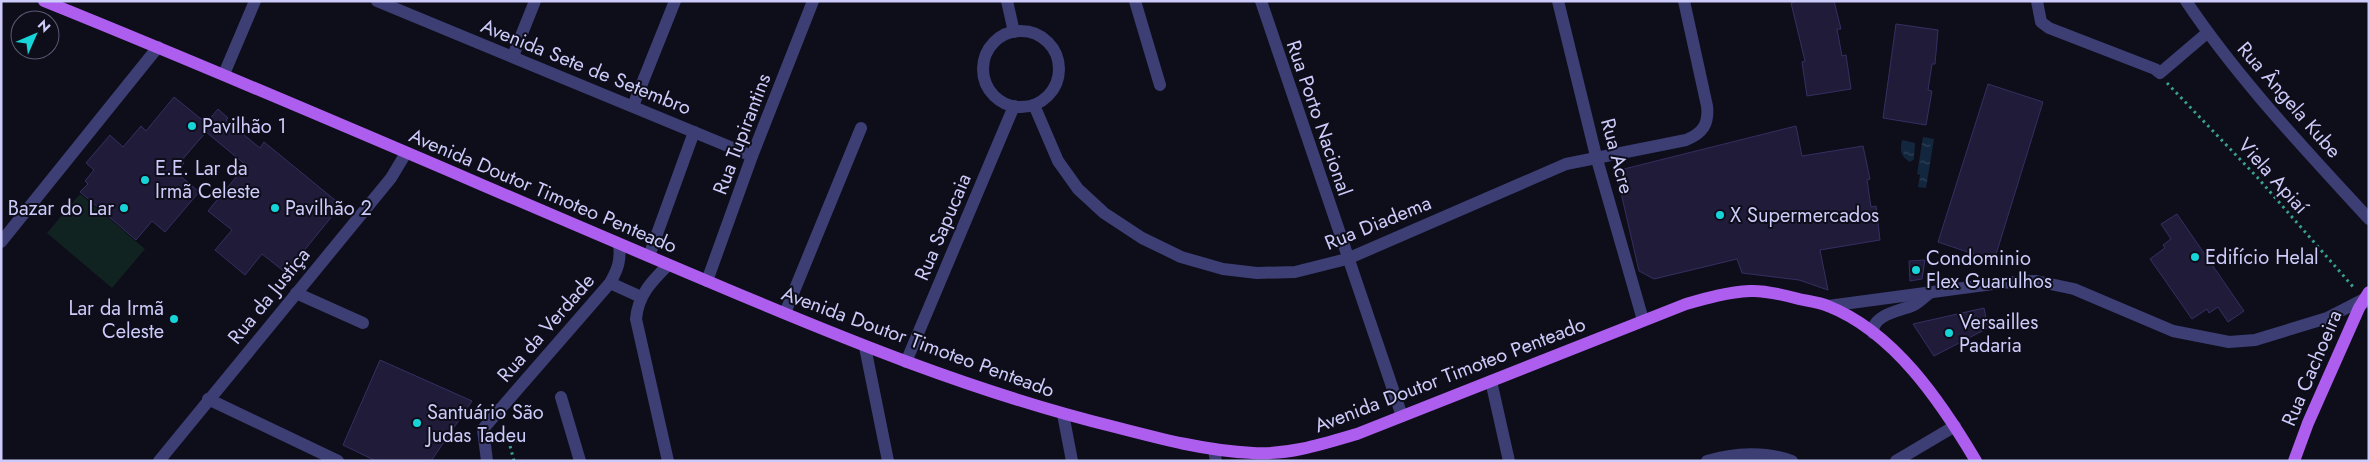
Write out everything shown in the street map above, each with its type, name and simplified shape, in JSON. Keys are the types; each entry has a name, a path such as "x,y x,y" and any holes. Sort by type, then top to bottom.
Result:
{"main road":[{"name":"Avenida Doutor Timoteo Penteado","path":"44,1 224,74 668,265 865,347 1063,414 1215,455 1257,454 1304,449 1357,434 1643,320 1718,294 1752,291 1828,306 1860,323 1910,368 1955,426 1976,461"},
{"name":"Rua Cachoeira","path":"2294,461 2308,423 2367,298"}],"street":[{"path":"224,74 255,1"},
{"name":"Avenida Sete de Setembro","path":"377,1 752,156"},
{"path":"513,56 535,1"},
{"path":"632,106 675,1"},
{"name":"Rua Tupirantins","path":"707,281 752,156 813,1"},
{"path":"1007,1 1014,32"},
{"path":"1135,1 1160,85"},
{"name":"Rua Porto Nacional","path":"1261,1 1347,259 1402,416"},
{"name":"Rua Acre","path":"1558,1 1596,156 1643,320"},
{"name":"Rua Diadema","path":"1034,104 1058,161 1078,189 1104,213 1150,242 1181,257 1223,269 1257,273 1295,272 1347,259 1566,164 1596,156 1686,140 1697,135 1704,128 1708,117 1707,106 1684,1"},
{"path":"2037,1 2041,22 2049,28 2155,69 2160,73 2207,33"},
{"name":"Rua Ângela Kube","path":"2186,1 2207,33 2300,144 2369,219"},
{"path":"1014,32 1027,32 1038,36 1048,43 1056,53 1059,65 1058,78 1053,89 1045,98 1034,104 1014,106 1002,101 992,93 985,82 983,69 986,56 992,44 1002,36 1014,32"},
{"path":"1,242 158,47"},
{"name":"Rua Sapucaia","path":"906,362 1014,106"},
{"path":"785,313 861,128"},
{"path":"649,256 694,132"},
{"name":"Rua da Justiça","path":"159,461 391,178 406,153"},
{"name":"Rua da Verdade","path":"487,461 483,429 610,283 618,268 620,257 619,244"},
{"path":"668,265 650,282 637,307 638,332 668,461"},
{"path":"1828,306 2000,282 2036,281 2074,289 2174,331 2229,342 2255,340 2327,318 2367,298"},
{"path":"610,283 641,297"},
{"path":"1873,333 1874,325 1878,319 1916,304 1931,292"},
{"path":"296,293 362,323"},
{"path":"865,347 888,461"},
{"path":"1492,381 1509,461"},
{"path":"561,397 580,461"},
{"path":"208,399 338,461"},
{"path":"1063,414 1072,461"},
{"path":"1896,461 1955,426"},
{"path":"1708,461 1754,454 1781,457 1792,461"}],"path":[{"name":"Viela Apiaí","path":"2160,73 2173,92 2257,177 2320,252 2367,298"},
{"path":"514,461 509,442 518,440"}],"green space":[{"path":"80,194 145,249 112,288 47,233"}],"water":[{"path":"1923,137 1934,139 1926,188 1918,187 1920,175 1917,174"},
{"path":"1902,140 1915,143 1914,159 1910,162 1904,157 1902,152"}],"building":[{"path":"1798,1 1834,1 1841,29 1837,29 1842,56 1846,55 1851,89 1807,96 1802,62 1805,61 1791,3"},
{"path":"1896,24 1938,30 1935,64 1932,64 1928,90 1932,91 1926,125 1883,118"},
{"path":"1988,84 2043,102 1994,261 1938,242"},
{"path":"174,97 206,123 218,109 228,118 226,120 260,148 264,142 341,205 286,273 262,254 245,275 215,250 232,230 208,211 246,165 206,132 181,161 184,163 176,172 199,192 165,232 152,221 136,240 80,192 88,184 85,181 94,170 86,163 110,135 123,147 141,126 146,131"},
{"name":"X Supermercados","path":"1796,126 1802,156 1863,146 1870,179 1867,180 1871,207 1876,206 1880,240 1820,250 1828,290 1799,280 1742,273 1737,259 1654,279 1639,271 1616,171"},
{"path":"2177,214 2244,311 2228,322 2218,307 2209,313 2207,309 2192,319 2150,259 2165,248 2163,245 2171,239 2161,224"},
{"name":"Condominio Flex Guarulhos","path":"1925,260 1922,279 1910,281 1909,261"},
{"name":"Versailles Padaria","path":"1984,308 1988,328 1934,356 1913,324"},
{"name":"Santuário São Judas Tadeu","path":"380,360 472,401 431,461 376,461 343,445"}],"place":[{"name":"Pavilhão 1","path":"192,126"},
{"name":"E.E. Lar da Irmã Celeste","path":"145,180"},
{"name":"Bazar do Lar","path":"124,208"},
{"name":"Pavilhão 2","path":"275,208"},
{"name":"X Supermercados","path":"1720,215"},
{"name":"Edifício Helal","path":"2195,257"},
{"name":"Condominio Flex Guarulhos","path":"1916,270"},
{"name":"Lar da Irmã Celeste","path":"174,319"},
{"name":"Versailles Padaria","path":"1949,333"},
{"name":"Santuário São Judas Tadeu","path":"417,423"}]}
